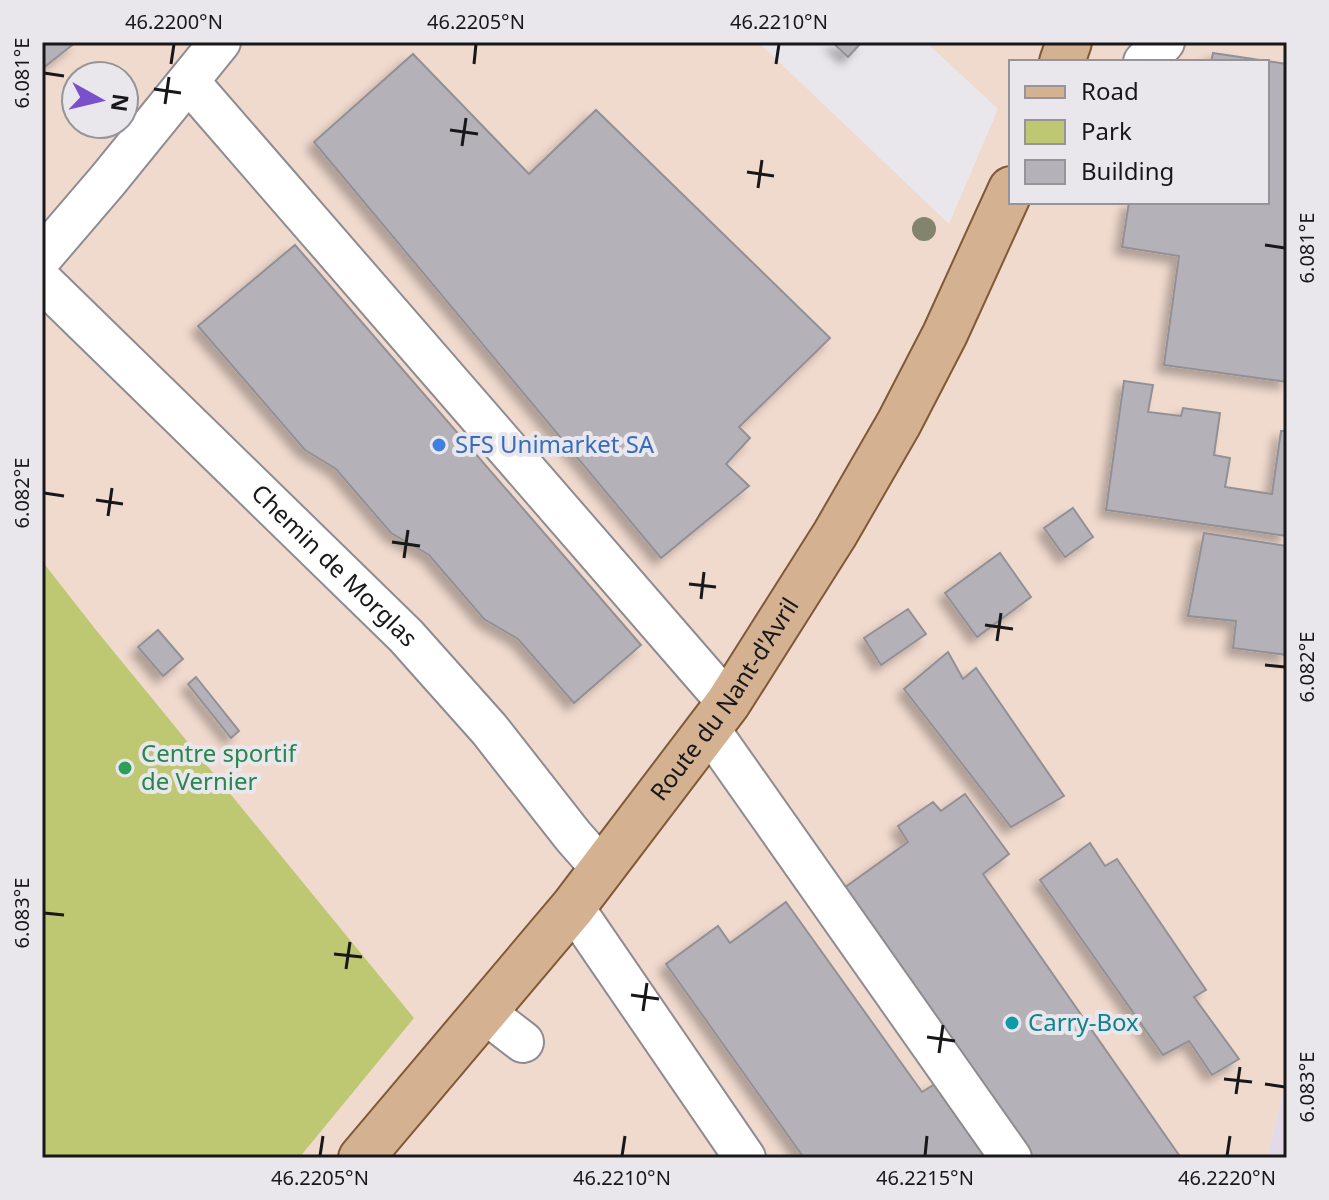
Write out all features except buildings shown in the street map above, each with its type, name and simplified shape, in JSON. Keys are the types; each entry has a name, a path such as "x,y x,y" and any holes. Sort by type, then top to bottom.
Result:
{"main road":[{"name":"Route du Nant-d'Avril","path":"361,1158 603,870 718,716 835,534 899,423 945,334 1009,193"}],"street":[{"path":"42,257 220,42"},
{"path":"1146,60 1164,42"},
{"path":"189,82 718,716 1011,1158"},
{"name":"Chemin de Morglas","path":"42,281 406,636 489,729 603,870"},
{"path":"573,907 745,1158"},
{"path":"484,1012 523,1042"}],"shaded area":[{"path":"42,42 758,42 949,224 998,109 926,42 1287,42 1287,1077 1267,1158 299,1158 414,1018 42,561"},
{"path":"1287,1077 1287,1158 1267,1158 1269,1148"}],"green space":[{"name":"Centre sportif de Vernier","path":"42,561 414,1018 299,1158 42,1158"}],"place":[{"name":"SFS Unimarket SA","path":"439,445"},
{"name":"Centre sportif de Vernier","path":"125,768"},
{"name":"Carry-Box","path":"1012,1023"}]}
